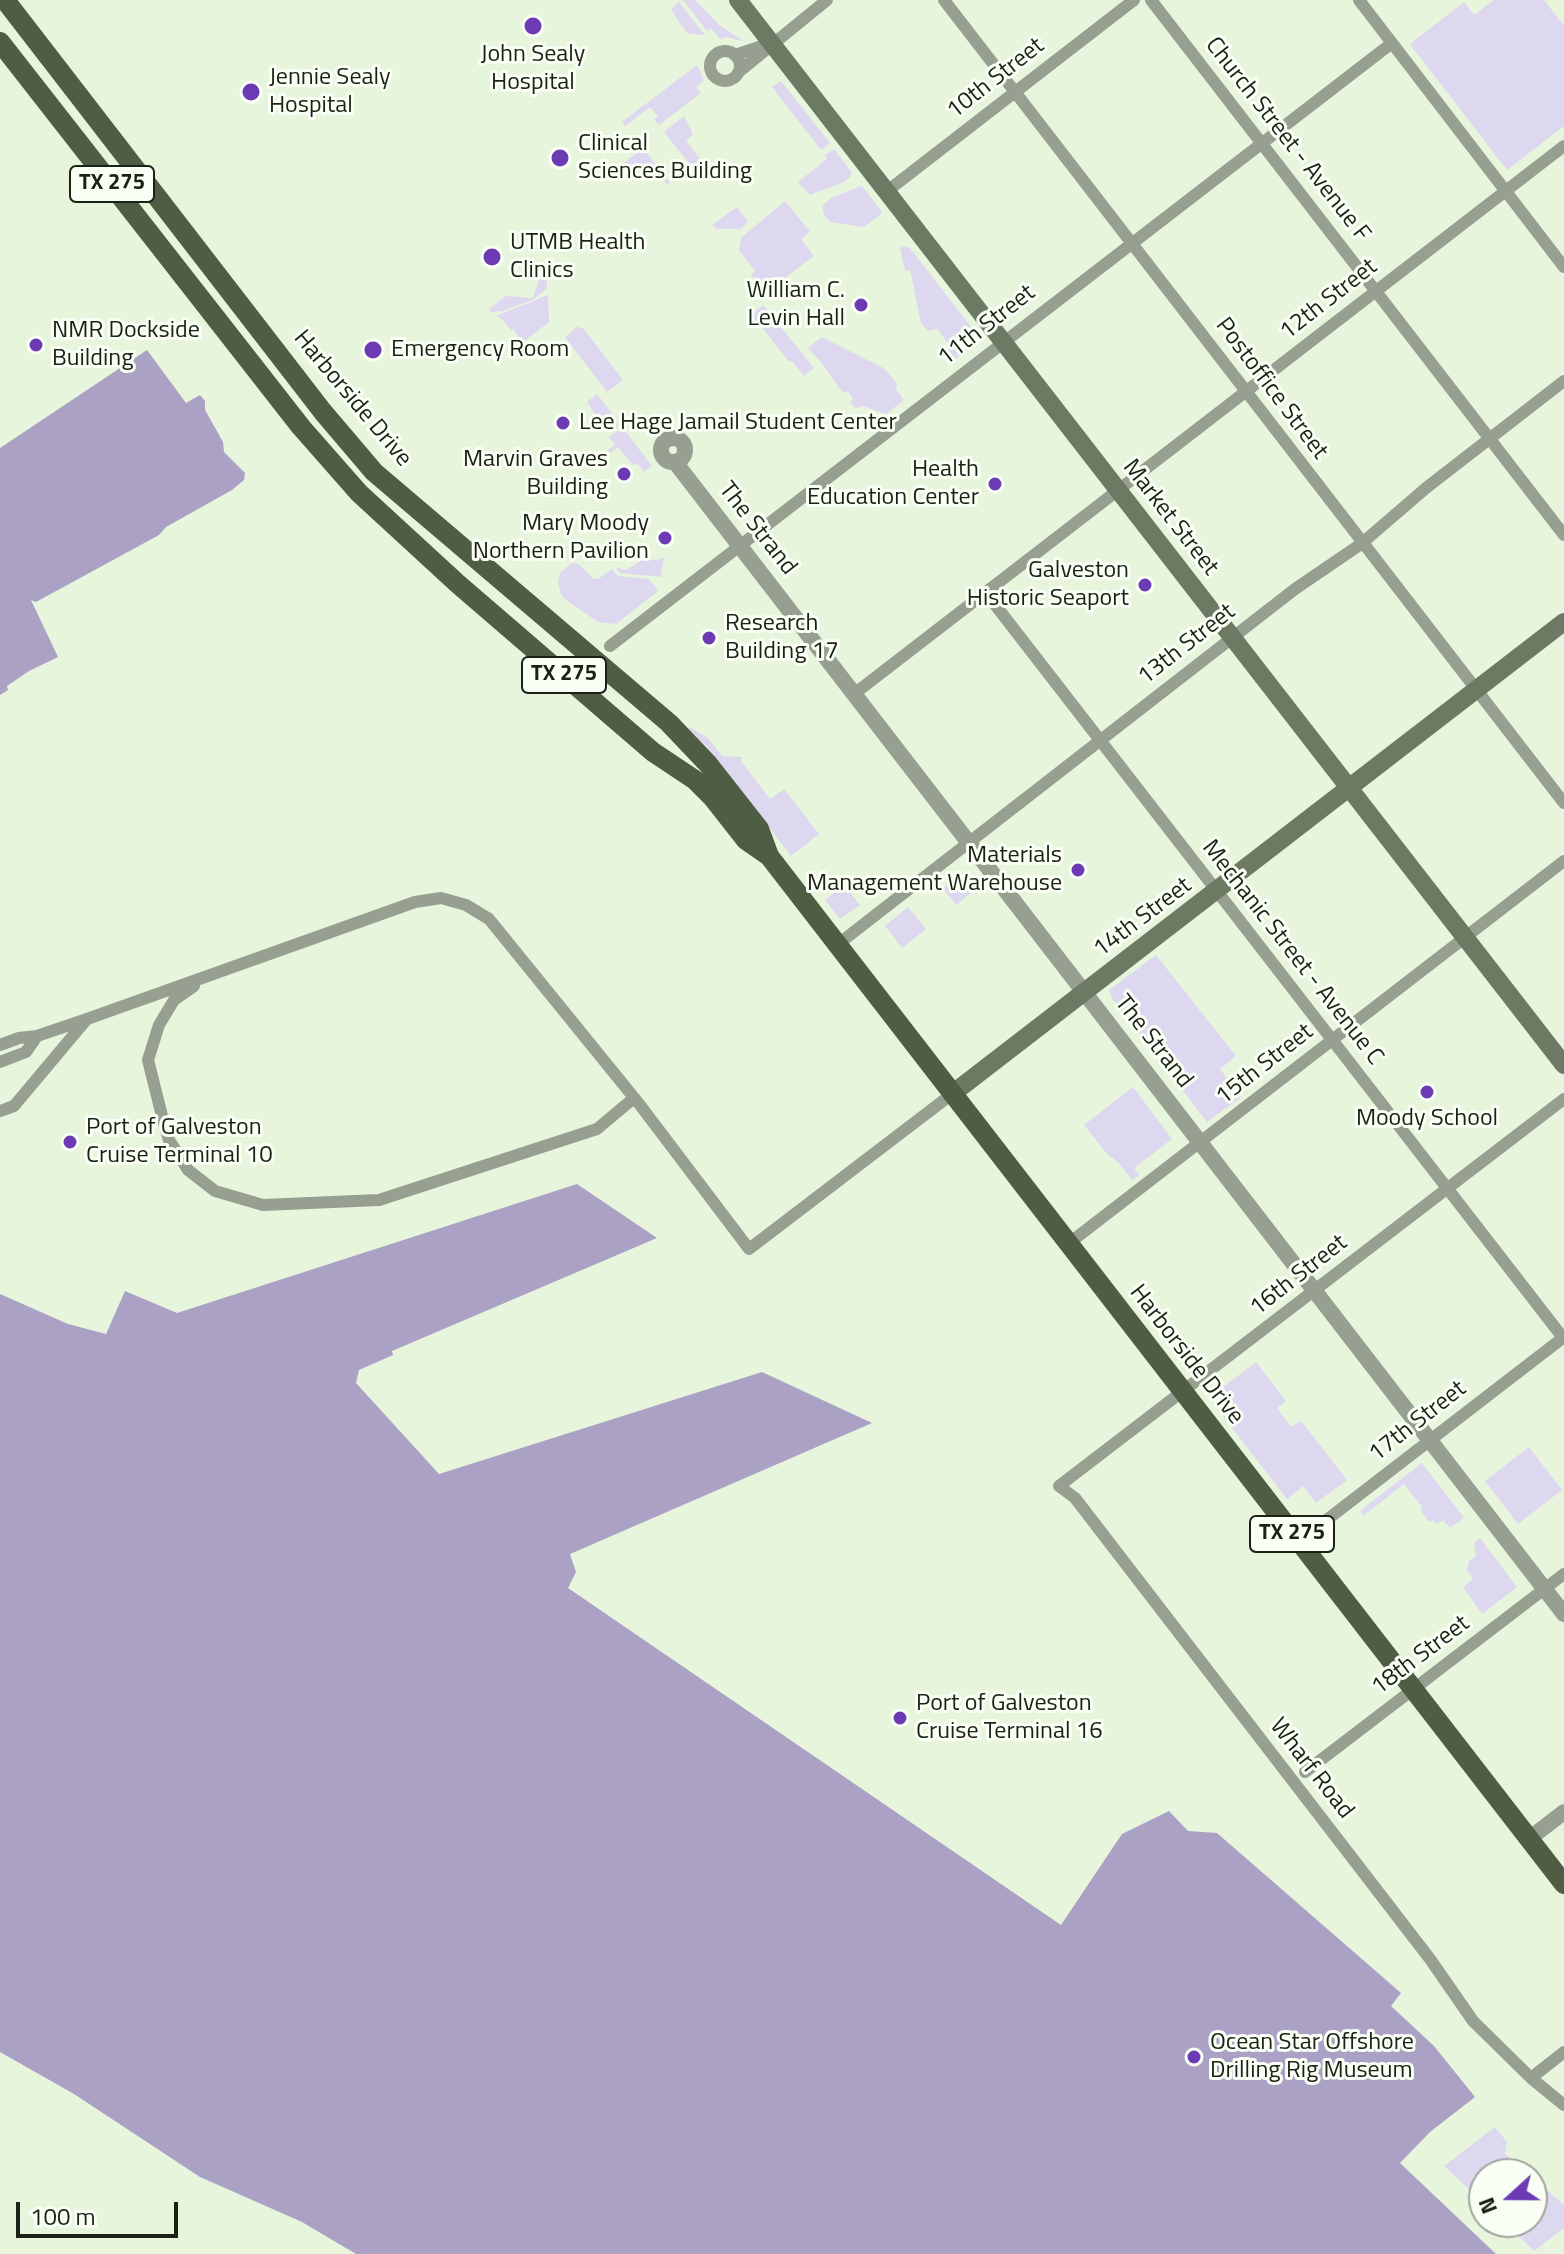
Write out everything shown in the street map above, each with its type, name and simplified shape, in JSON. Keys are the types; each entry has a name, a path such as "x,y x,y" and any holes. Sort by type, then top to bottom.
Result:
{"main road":[{"name":"Harborside Drive","path":"5,0 323,412 374,472 669,723 708,764 759,829 769,856 837,945 1564,1884"},
{"name":"Market Street","path":"738,0 1564,1065"},
{"name":"Harborside Drive","path":"0,42 301,427 359,493 458,584 653,752 695,780 746,840 769,856"},
{"path":"128,204 150,188"},
{"path":"253,364 273,346"},
{"path":"359,493 374,472"},
{"path":"458,584 481,560"},
{"name":"14th Street","path":"952,1094 1564,622"}],"street":[{"path":"741,70 735,55 727,51 717,51 711,58 710,68 716,77 725,81 735,79 771,43 827,0"},
{"name":"Postoffice Street","path":"944,0 1564,803"},
{"name":"10th Street","path":"886,192 1134,0"},
{"name":"Church Street - Avenue F","path":"1151,0 1564,535"},
{"path":"1359,0 1564,267"},
{"path":"735,55 771,43"},
{"name":"11th Street","path":"610,646 1392,43"},
{"name":"12th Street","path":"854,694 1564,146"},
{"name":"13th Street","path":"837,945 1295,589 1361,544 1426,488 1564,381"},
{"name":"The Strand","path":"675,462 1564,1614"},
{"name":"Mechanic Street - Avenue C","path":"986,593 1564,1338"},
{"name":"15th Street","path":"1068,1244 1564,861"},
{"path":"0,1045 87,1019 210,975 415,902 441,898 466,905 489,919 634,1098 597,1129 379,1200 263,1205 215,1191 188,1170 169,1140 148,1060 159,1025 174,1000 210,975"},
{"path":"0,1111 14,1106 87,1019"},
{"path":"0,1062 26,1052 37,1036"},
{"name":"14th Street","path":"634,1098 749,1249 952,1094"},
{"name":"16th Street","path":"1059,1486 1564,1099"},
{"name":"17th Street","path":"1298,1542 1564,1338"},
{"name":"Wharf Road","path":"1059,1486 1075,1498 1430,1959 1473,2021 1531,2078 1564,2105"},
{"name":"18th Street","path":"1305,1772 1564,1574"},
{"path":"1529,1839 1564,1812"},
{"path":"1531,2078 1564,2052"}],"shaded area":[{"path":"683,0 695,0 718,24 743,41 725,37 720,39 711,28 707,31"},
{"path":"1494,0 1544,0 1564,26 1564,126 1507,170 1410,44 1464,2 1474,15"},
{"path":"679,2 703,35 687,33 679,22 671,9"},
{"path":"697,65 704,80 696,87 701,93 659,125 654,119 658,116 650,107 625,126 622,122"},
{"path":"781,81 830,143 821,150 772,87"},
{"path":"684,116 693,134 686,141 705,165 696,172 664,132"},
{"path":"643,148 670,183 668,185 647,166 643,169 640,165 619,181 612,172"},
{"path":"834,149 852,173 850,177 810,195 798,182 827,159 825,155"},
{"path":"862,186 882,212 880,215 864,227 830,222 823,213 823,205 831,198"},
{"path":"785,201 810,232 801,239 814,256 765,293 751,275 755,271 739,250 741,238"},
{"path":"737,207 748,222 740,229 716,229 712,225"},
{"path":"900,248 910,248 978,336 977,343 953,361 946,357 949,345 938,329 928,331 921,323 910,270 905,271"},
{"path":"541,273 547,288 534,299 503,311 491,312 489,309 506,296 533,298"},
{"path":"548,295 549,322 526,340 520,339 496,316"},
{"path":"763,305 814,368 804,376 750,316"},
{"path":"578,326 583,328 623,380 607,392 565,337"},
{"path":"822,337 885,369 904,400 886,414 863,406 855,408 850,402 853,398 847,391 843,393 808,348"},
{"path":"147,350 186,403 200,395 205,401 205,410 223,442 224,452 245,473 244,480 166,527 159,535 36,602 31,600 58,657 29,671 7,686 8,690 0,695 0,448"},
{"path":"597,394 617,420 618,427 613,431 599,420 587,402"},
{"path":"623,428 652,466 644,472 637,463 633,465 618,447 610,453 608,450 615,445 609,437"},
{"path":"664,557 661,577 620,573 615,567 626,570 644,559"},
{"path":"572,563 579,564 593,579 612,569 618,576 649,579 658,591 616,624 598,622 561,594 558,582 560,573"},
{"path":"690,727 708,738 722,756 742,757 741,761 770,799 784,789 819,834 791,856"},
{"path":"966,870 979,886 956,905 943,888"},
{"path":"844,885 860,905 840,919 825,900"},
{"path":"908,907 926,929 902,948 885,926"},
{"path":"1156,955 1236,1056 1220,1069 1241,1097 1207,1122 1109,990"},
{"path":"1133,1087 1172,1139 1134,1168 1139,1175 1132,1180 1084,1125"},
{"path":"577,1184 657,1238 392,1351 393,1355 359,1370 356,1383 439,1474 762,1372 872,1423 570,1554 576,1572 568,1588 1061,1925 1122,1834 1169,1811 1188,1831 1217,1833 1401,1993 1391,2006 1434,2046 1475,2097 1430,2132 1400,2163 1468,2227 1468,2238 1479,2238 1496,2254 356,2254 302,2222 200,2177 74,2094 0,2052 0,1294 68,1324 106,1334 125,1291 177,1313"},
{"path":"1256,1362 1286,1401 1277,1408 1291,1427 1301,1421 1347,1480 1316,1503 1303,1486 1287,1499 1209,1398"},
{"path":"1529,1447 1562,1490 1518,1524 1485,1481"},
{"path":"1422,1463 1464,1518 1450,1528 1443,1520 1437,1524 1433,1520 1429,1522 1404,1484 1363,1516 1361,1510"},
{"path":"1480,1538 1517,1587 1482,1614 1463,1587 1473,1579 1467,1570 1469,1561 1476,1556 1474,1543"},
{"path":"1495,2127 1507,2142 1505,2154 1510,2158 1468,2158 1468,2188 1444,2166"},
{"path":"1548,2191 1564,2205 1564,2228 1534,2251 1521,2238 1548,2238"}],"place":[{"name":"John Sealy Hospital","path":"533,26"},
{"name":"Jennie Sealy Hospital","path":"251,92"},
{"name":"Clinical Sciences Building","path":"560,158"},
{"name":"UTMB Health Clinics","path":"492,257"},
{"name":"William C. Levin Hall","path":"861,305"},
{"name":"NMR Dockside Building","path":"36,345"},
{"name":"Emergency Room","path":"373,350"},
{"name":"Lee Hage Jamail Student Center","path":"563,423"},
{"name":"Marvin Graves Building","path":"624,474"},
{"name":"Health Education Center","path":"995,484"},
{"name":"Mary Moody Northern Pavilion","path":"665,538"},
{"name":"Galveston Historic Seaport","path":"1145,585"},
{"name":"Research Building 17","path":"709,638"},
{"name":"Materials Management Warehouse","path":"1078,870"},
{"name":"Moody School","path":"1427,1092"},
{"name":"Port of Galveston Cruise Terminal 10","path":"70,1142"},
{"name":"Port of Galveston Cruise Terminal 16","path":"900,1718"},
{"name":"Ocean Star Offshore Drilling Rig Museum","path":"1194,2057"}]}
